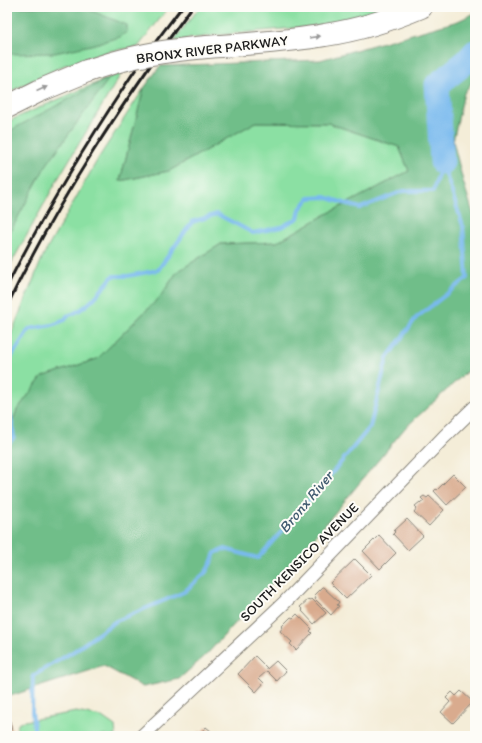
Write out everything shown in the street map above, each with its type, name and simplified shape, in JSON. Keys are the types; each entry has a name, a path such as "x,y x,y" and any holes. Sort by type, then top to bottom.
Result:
{"highway":[{"name":"BRONX RIVER PARKWAY","path":"7,107 39,90 87,71 115,62 141,56 181,50 324,36 378,22 421,7"}],"street":[{"name":"SOUTH KENSICO AVENUE","path":"142,736 284,603 444,437 475,407"}],"green space":[{"path":"7,7 169,7 138,47 110,51 65,65 7,93"},
{"path":"7,7 83,7 127,25 127,32 120,37 55,53 7,55"},
{"path":"200,7 388,7 316,26 218,35 173,41"},
{"path":"475,13 475,78 464,93 453,141 475,220 473,303 475,304 475,364 405,428 314,538 206,655 179,679 143,687 104,666 7,697 7,437 17,410 42,377 97,359 160,297 177,272 221,244 277,242 409,171 399,147 328,123 256,122 169,171 120,181 144,88 160,66 320,60 458,21"},
{"path":"121,74 59,177 7,271 7,123 13,119 110,77"},
{"path":"110,77 45,167 7,238 7,136 13,129"},
{"path":"144,88 120,181 169,171 256,122 328,123 399,147 409,171 277,242 221,244 177,272 160,297 97,359 42,377 17,410 7,437 7,344 43,256 99,157"},
{"path":"76,712 102,717 115,726 116,736 14,736 19,722"}],"building":[{"path":"453,474 466,487 447,505 434,491 436,489 437,490"},
{"path":"424,496 427,498 429,496 444,510 429,526 414,512 417,508 415,506 424,501 421,498"},
{"path":"407,519 423,536 408,550 393,534 395,532 394,531"},
{"path":"379,535 396,553 380,569 363,551"},
{"path":"355,559 371,575 346,599 330,583"},
{"path":"322,587 339,602 337,605 339,606 331,615 315,599 316,597 314,595"},
{"path":"309,599 312,599 326,613 314,624 300,607"},
{"path":"297,614 312,629 310,631 312,633 296,650 290,644 292,642 280,631 283,627 282,626 291,617 293,618"},
{"path":"255,656 267,669 276,661 286,671 277,681 267,671 259,678 264,683 256,692 238,674"},
{"path":"461,691 473,702 453,723 441,712 450,702 446,698 452,692 456,696"},
{"path":"10,721 12,732 7,733 7,722"},
{"path":"206,727 217,736 195,736 200,731 201,733"}],"waterway":[{"name":"Bronx River","path":"442,162 437,85 467,61 475,52"},
{"name":"Bronx River","path":"7,364 29,329 52,325 65,320 67,316 81,309 93,300 113,276 128,276 158,270 192,222 217,214 253,233 281,227 298,218 300,209 309,198 325,197 360,208 403,191 433,191 442,162"},
{"name":"Bronx River","path":"35,736 32,712 33,676 74,651 116,621 184,592 206,572 215,553 225,549 258,558 314,495 370,427 387,358 416,318 467,278 463,226 442,162"},
{"name":"Bronx River","path":"7,404 10,411 14,437 7,446"}],"railway":[{"path":"7,286 49,208 94,133 139,64 182,7"},
{"path":"7,306 27,266 70,189 141,79 192,7"}]}
